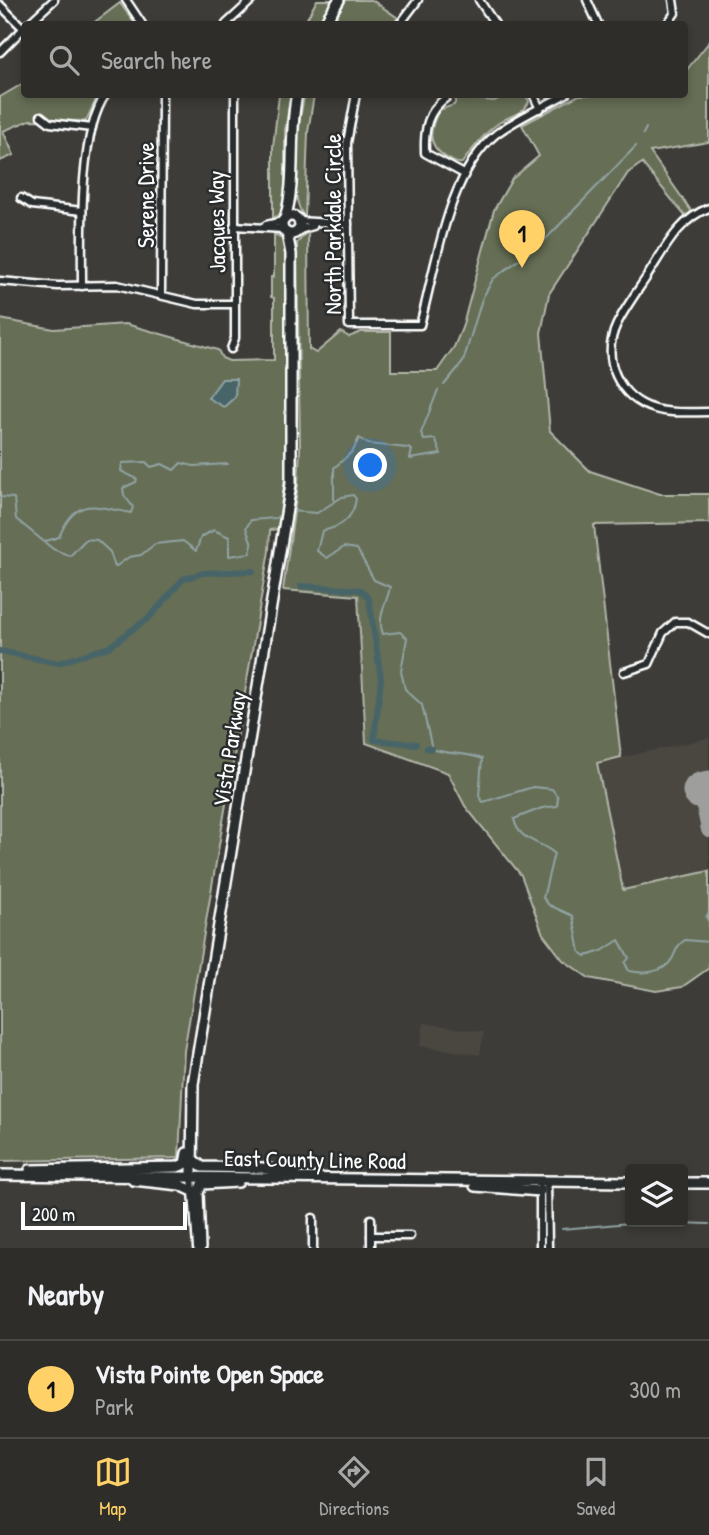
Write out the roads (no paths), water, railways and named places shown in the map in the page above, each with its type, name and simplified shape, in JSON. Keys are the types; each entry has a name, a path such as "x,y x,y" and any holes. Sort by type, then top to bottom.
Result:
{"main road":[{"path":"326,21 339,0"},
{"name":"Vista Parkway","path":"192,1176 193,1084 291,484 290,145 297,98"},
{"path":"0,1174 44,1168 177,1167 185,1164 188,1088 198,1027 210,987"},
{"path":"192,1159 202,1167 262,1168 324,1179"},
{"name":"East County Line Road","path":"0,1174 407,1180 543,1185 625,1182"},
{"path":"114,1175 180,1185 193,1191"},
{"path":"198,1248 198,1193 202,1184 324,1179"},
{"path":"688,1183 709,1184"}],"street":[{"path":"32,21 54,0"},
{"path":"126,0 140,21"},
{"path":"229,21 252,0"},
{"path":"402,21 418,0"},
{"path":"479,0 493,21"},
{"path":"587,0 597,21"},
{"path":"669,21 675,13 673,0"},
{"path":"0,5 21,23"},
{"path":"0,52 21,32"},
{"path":"82,286 82,211 92,128 104,98"},
{"name":"Serene Drive","path":"160,294 162,98"},
{"name":"Jacques Way","path":"231,349 235,338 235,98"},
{"name":"North Parkdale Circle","path":"355,98 347,143 349,325 420,325 464,174"},
{"path":"446,98 435,105 424,130 425,153 464,174 495,135 559,98"},
{"path":"535,98 540,109"},
{"path":"41,116 50,123 92,128"},
{"path":"21,198 32,205 82,211"},
{"path":"709,208 689,218 662,254 616,325 610,356 621,385 642,404 668,412 709,412"},
{"path":"234,226 348,224"},
{"path":"0,281 82,286 117,285 197,304 234,304"},
{"path":"624,672 649,664 663,633 675,622 688,622 709,635"},
{"name":"Vista Parkway","path":"192,1176 198,1248"},
{"path":"540,1248 543,1185"},
{"path":"543,1185 548,1248"},
{"path":"313,1218 313,1248"},
{"path":"371,1219 371,1248"},
{"path":"371,1236 410,1236"}],"water":[{"path":"222,379 236,379 235,397 224,407 208,398"}],"waterway":[{"path":"643,134 646,128"},
{"path":"444,385 463,362 482,299 493,279 542,243 636,146"},
{"path":"334,502 334,468 353,451 359,438 368,444 408,448 412,450 410,459 441,454 435,439 424,440 421,433 438,390"},
{"path":"46,541 59,537 72,515 88,507 131,513 133,507 124,495 123,488 137,479 121,471 122,463 146,462 151,467 162,464 174,470 181,463 194,466 228,464"},
{"path":"290,511 317,513 342,497 353,495 356,499 352,512 345,521 322,531 317,551 327,558 344,547 357,549 374,580 390,587 381,628 383,634 400,632 407,638 401,671 405,689 422,705 432,749 482,759 479,796 483,802 533,787 552,789 558,797 557,806 542,808 514,819 520,832 554,853 543,898 549,905 573,916 580,952 586,956 602,951 619,940 629,958 625,963 629,971 647,972 659,970 668,964 678,946 685,940 709,942"},
{"path":"0,497 14,498 16,519 53,549 70,556 86,539 97,540 110,552 115,567 129,557 141,555 155,544 183,541 196,551 201,537 214,530 229,537 229,556 250,553 252,544 246,528 251,520 276,518 282,513"},
{"path":"0,651 58,663 109,647 151,616 183,579 203,573 253,571"},
{"path":"301,586 361,590 369,599 381,679 374,740 416,744"},
{"path":"427,748 432,749"},
{"path":"709,912 706,917 709,922"},
{"path":"562,1229 625,1223"},
{"path":"688,1223 709,1224"}],"place":[{"name":"Vista Pointe Open Space","path":"522,268"}]}
